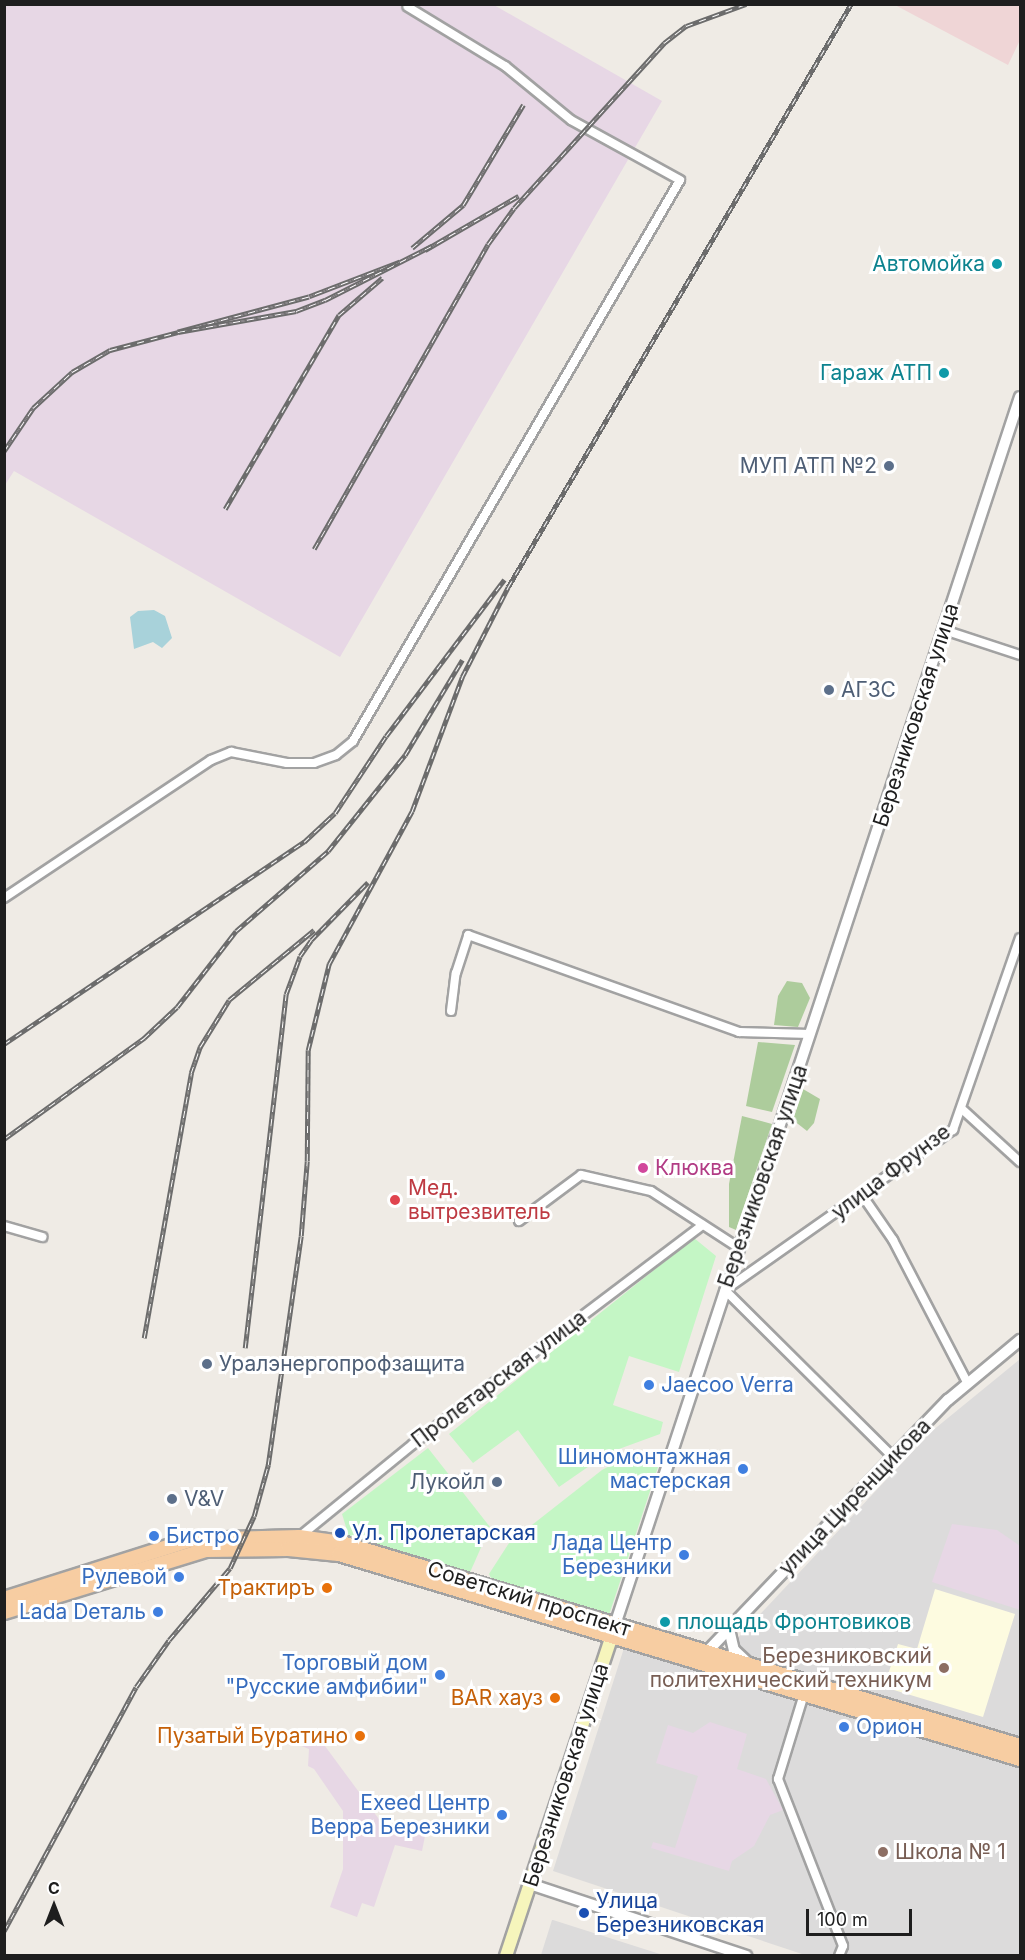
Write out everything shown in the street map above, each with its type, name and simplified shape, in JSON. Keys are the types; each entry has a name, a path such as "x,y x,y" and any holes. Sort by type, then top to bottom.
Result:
{"main road":[{"name":"Советский проспект","path":"4,1599 204,1538 299,1537 342,1543 702,1657 804,1694 1020,1759"},
{"path":"288,1550 299,1537"},
{"name":"Советский проспект","path":"4,1612 166,1559 206,1550 288,1550 339,1554 613,1630"},
{"name":"Березниковская улица","path":"506,1956 613,1630"},
{"name":"Советский проспект","path":"702,1657 750,1665 1020,1746"}],"street":[{"path":"4,898 211,760 231,752 287,763 314,763 336,755 353,741 680,180 571,120 505,66 408,7"},
{"name":"Березниковская улица","path":"613,1630 1020,397"},
{"path":"944,630 1020,655"},
{"path":"451,1011 456,973 468,935 739,1032 810,1034"},
{"name":"улица Фрунзе","path":"725,1290 953,1130 963,1110 1020,938"},
{"path":"963,1110 1020,1162"},
{"path":"519,1221 581,1175 651,1191 739,1248"},
{"path":"862,1195 893,1240 967,1382"},
{"path":"4,1226 42,1237"},
{"name":"Пролетарская улица","path":"299,1537 414,1444 703,1226"},
{"path":"725,1290 893,1457"},
{"name":"улица Циренщикова","path":"702,1657 967,1382 1020,1340"},
{"path":"729,1629 734,1650 750,1665"},
{"path":"804,1694 778,1779 843,1946 839,1956"},
{"path":"530,1884 746,1956"}],"shaded area":[{"path":"5,5 494,5 662,101 340,657 14,471 5,485"},
{"path":"895,5 1020,5 1020,40 1008,65"},
{"path":"1020,1359 1020,1955 805,1955 553,1871 624,1648 705,1673 932,1431"},
{"path":"952,1524 997,1530 1020,1546 1020,1610 932,1582"},
{"name":"Березниковский политехнический техникум","path":"935,1589 1015,1614 983,1717 884,1687 898,1644 917,1649"},
{"path":"710,1722 747,1734 737,1769 766,1779 783,1810 770,1815 754,1846 732,1861 729,1871 651,1848 653,1842 675,1848 698,1776 656,1763 668,1725 693,1733"},
{"path":"297,1730 322,1742 384,1826 425,1836 422,1851 395,1845 374,1907 362,1903 357,1917 330,1907 343,1869 343,1811 314,1769 308,1766 309,1749 299,1745 302,1734"},
{"path":"553,1920 663,1955 541,1955"}],"green space":[{"path":"787,981 802,983 810,998 798,1027 774,1025 778,996"},
{"path":"758,1042 795,1045 772,1112 746,1106"},
{"path":"803,1089 820,1099 814,1123 807,1131 793,1120"},
{"path":"742,1116 772,1124 736,1230 729,1227 729,1184"},
{"path":"694,1238 716,1256 679,1372 629,1356 613,1405 663,1422 660,1434 608,1453 559,1487 518,1430 473,1463 449,1434"},
{"path":"428,1448 490,1527 468,1577 350,1540 342,1514"},
{"path":"663,1452 608,1618 494,1584 489,1574 509,1543 602,1470 633,1453"}],"water":[{"path":"154,610 165,616 172,638 162,648 153,642 134,649 130,617 138,611"}],"railway":[{"path":"314,549 488,244 514,208 664,43 686,26 746,4"},
{"path":"4,1931 136,1687 169,1640 230,1568 254,1516 268,1465 301,1236 307,1161 308,1050 329,964 412,811 462,677 508,587 851,4"},
{"path":"412,248 463,205 523,105"},
{"path":"425,250 518,196"},
{"path":"400,262 309,297 178,332 296,311 325,300 432,246"},
{"path":"225,509 339,315 382,278"},
{"path":"4,451 33,408 72,372 110,350 178,332"},
{"path":"4,1044 304,842 335,813 386,736 504,580"},
{"path":"4,1139 144,1038 177,1007 236,931 328,851 405,755 462,660"},
{"path":"245,1348 286,994 300,956 311,940 368,882"},
{"path":"144,1338 191,1073 200,1047 229,1000 314,930"}],"place":[{"name":"Автомойка","path":"997,264"},
{"name":"Гараж АТП","path":"944,373"},
{"name":"МУП АТП №2","path":"889,466"},
{"name":"АГЗС","path":"829,690"},
{"name":"Клюква","path":"643,1168"},
{"name":"Мед. вытрезвитель","path":"395,1200"},
{"name":"Уралэнергопрофзащита","path":"207,1364"},
{"name":"Jaecoo Verra","path":"649,1385"},
{"name":"Шиномонтажная мастерская","path":"743,1469"},
{"name":"Лукойл","path":"497,1482"},
{"name":"V&V","path":"172,1499"},
{"name":"Ул. Пролетарская","path":"340,1533"},
{"name":"Бистро","path":"154,1536"},
{"name":"Лада Центр Березники","path":"684,1555"},
{"name":"Рулевой","path":"179,1577"},
{"name":"Трактиръ","path":"327,1588"},
{"name":"Lada Dеталь","path":"158,1612"},
{"name":"площадь Фронтовиков","path":"665,1622"},
{"name":"Березниковский политехнический техникум","path":"944,1668"},
{"name":"Торговый дом \"Русские амфибии\"","path":"440,1675"},
{"name":"BAR хауз","path":"555,1698"},
{"name":"Орион","path":"844,1727"},
{"name":"Пузатый Буратино","path":"360,1736"},
{"name":"Exeed Центр Верра Березники","path":"502,1815"},
{"name":"Школа № 1","path":"883,1852"},
{"name":"Улица Березниковская","path":"584,1913"}]}
